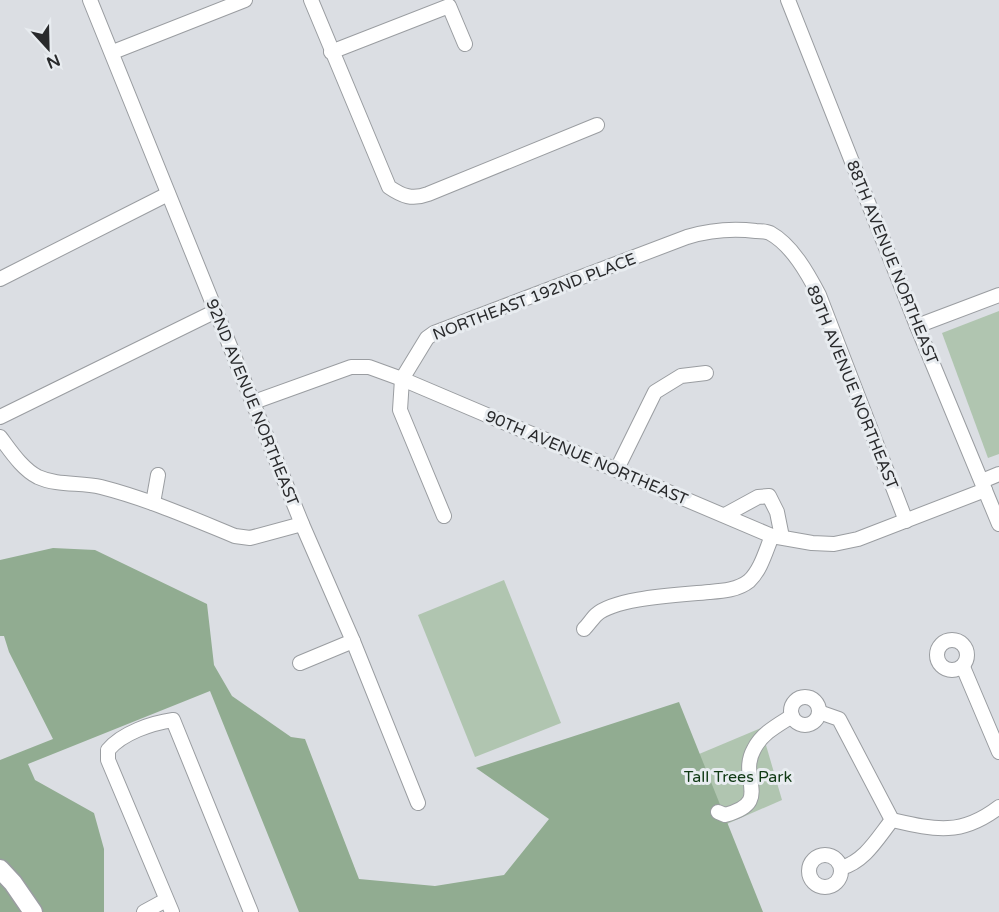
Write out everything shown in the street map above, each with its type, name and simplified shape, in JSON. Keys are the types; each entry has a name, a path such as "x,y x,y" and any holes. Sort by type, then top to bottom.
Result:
{"main road":[{"path":"0,869 33,912"}],"street":[{"name":"92ND AVENUE NORTHEAST","path":"90,0 418,803"},
{"path":"113,52 245,0"},
{"path":"311,0 389,187 402,196 418,198 597,125"},
{"name":"88TH AVENUE NORTHEAST","path":"788,0 917,326 999,524"},
{"path":"332,52 449,6 465,44"},
{"path":"0,279 168,194"},
{"name":"NORTHEAST 192ND PLACE","path":"402,379 427,338 434,333 687,237 712,230 742,229 769,232"},
{"name":"89TH AVENUE NORTHEAST","path":"769,232 794,255 819,295 906,521"},
{"path":"917,326 999,295"},
{"path":"0,417 216,311"},
{"path":"254,402 351,367 369,367 402,379 400,410 444,516"},
{"path":"617,469 654,392 681,376 706,373"},
{"name":"90TH AVENUE NORTHEAST","path":"402,379 777,537 812,543 834,544 858,539 906,521 983,485 999,474"},
{"path":"0,437 36,476 51,482 98,487 153,503 236,536 250,538 303,524"},
{"path":"153,503 158,475"},
{"path":"584,629 597,614 611,607 636,601 722,591 742,586 751,579 777,537 777,512 769,496 758,497 724,515"},
{"path":"300,663 353,641"},
{"path":"963,667 999,752"},
{"path":"806,697 815,702 819,712 818,717 810,724 799,723 792,716 793,705 800,698 806,697"},
{"path":"819,712 839,719 892,820 936,830 950,830 981,820 999,807"},
{"path":"718,812 725,815 747,806 751,800 752,789 748,766 753,749 767,732 792,716"},
{"path":"144,912 169,906 108,760 108,750 113,744 140,729 173,720 251,912"},
{"path":"841,868 853,864 862,857 892,820"}],"green space":[{"path":"999,311 999,454 988,458 942,333"},
{"path":"53,548 95,550 207,604 214,665 232,696 291,737 305,739 359,879 435,886 504,875 549,819 476,768 679,702 763,912 299,912 210,691 28,764 35,780 94,813 104,849 104,912 0,912 0,760 53,739 9,652 4,636 0,636 0,560"},
{"path":"504,580 561,723 475,757 418,615"},
{"name":"Tall Trees Park","path":"761,728 782,800 720,827 692,757"}]}
